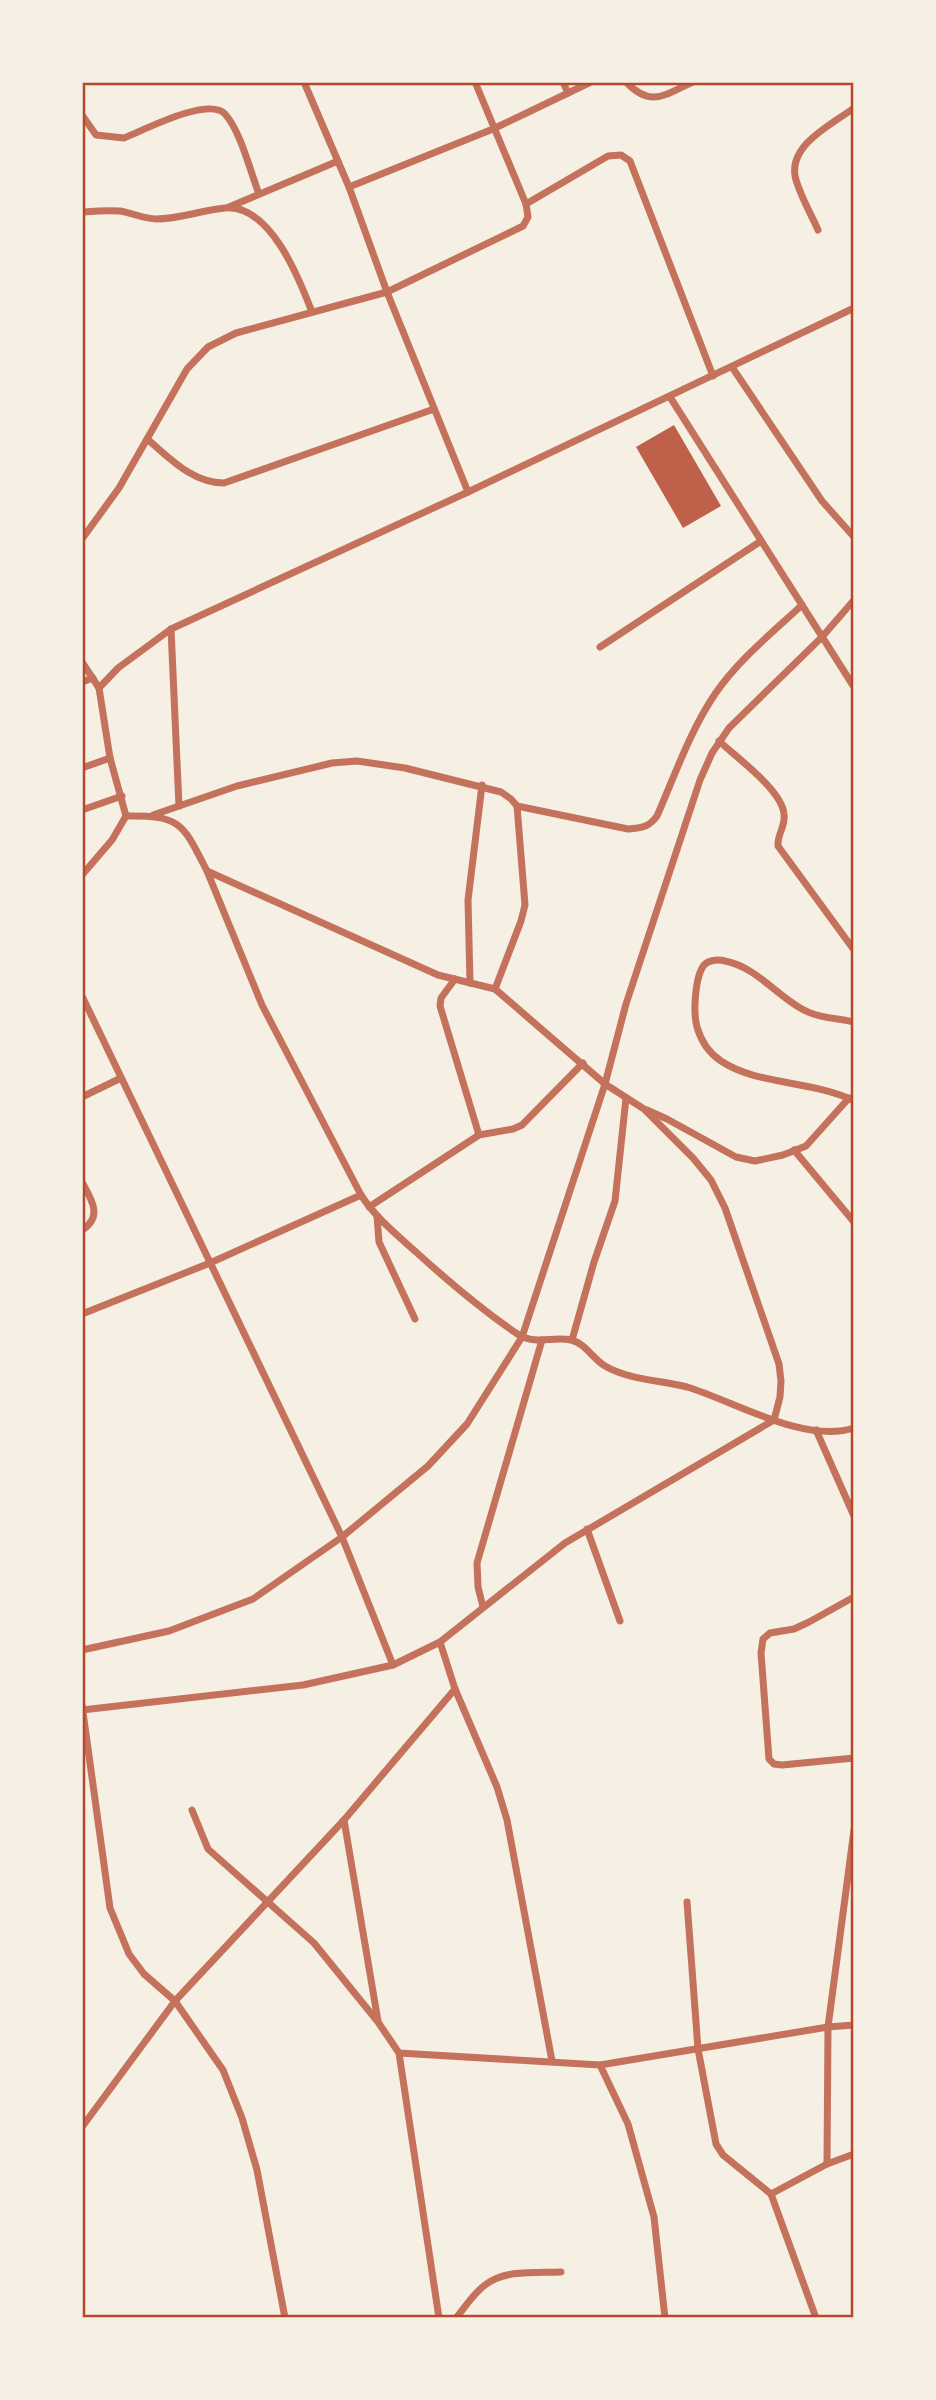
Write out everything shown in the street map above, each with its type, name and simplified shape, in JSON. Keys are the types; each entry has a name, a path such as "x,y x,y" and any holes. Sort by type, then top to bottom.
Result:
{"street":[{"path":"304,82 349,187 387,292 468,492"},
{"path":"82,539 107,506 187,369 208,347 236,332 387,292 523,226 528,217 526,204 475,82"},
{"path":"563,82 568,93"},
{"path":"349,187 493,129 592,82"},
{"path":"626,82 638,94 652,98 694,82"},
{"path":"82,115 96,135 124,138 197,108 214,108 223,112 233,127 259,194"},
{"path":"818,230 795,178 797,157 807,142 854,108"},
{"path":"526,204 608,156 621,155 630,161 713,376"},
{"path":"227,208 338,161"},
{"path":"82,212 117,211 153,219 227,208 243,209 257,218 275,239 300,279 312,312"},
{"path":"99,688 118,668 171,629 468,492 854,308"},
{"path":"732,367 822,501 854,537"},
{"path":"670,397 854,687"},
{"path":"146,439 190,474 210,483 225,482 434,410"},
{"path":"600,648 761,541"},
{"path":"82,1650 169,1631 253,1598 342,1537 428,1466 467,1424 522,1337 605,1084 626,1004 700,780 719,741 729,728 822,637 854,600"},
{"path":"153,816 237,786 332,763 357,761 393,765 482,785 501,792 517,806 628,829 641,828 650,824 657,816 702,715 716,693 735,668 802,605"},
{"path":"171,629 179,806"},
{"path":"82,662 99,688 110,758 126,816 112,840 82,875"},
{"path":"82,682 93,678"},
{"path":"719,741 777,795 784,812 784,821 777,838 778,846 854,950"},
{"path":"82,768 110,758"},
{"path":"470,983 468,900 482,785"},
{"path":"82,810 122,796"},
{"path":"495,989 522,921 525,905 517,806"},
{"path":"126,816 153,816 175,821 189,835 207,871 262,1005 361,1195 369,1208 449,1281 522,1337 572,1340 604,1366 685,1387 774,1420 831,1433 854,1428"},
{"path":"207,871 438,975 495,989 605,1084 643,1109 667,1119 736,1157 755,1161 783,1155 806,1146 851,1099 734,1069 708,1051 694,1017 702,969 706,963 715,960 728,961 755,974 801,1009 812,1014 854,1022"},
{"path":"456,979 441,998 440,1006 479,1135"},
{"path":"82,996 342,1537 393,1665"},
{"path":"369,1208 479,1135 522,1125 583,1063"},
{"path":"82,1097 121,1078"},
{"path":"572,1340 615,1201 626,1098"},
{"path":"285,2318 257,2170 243,2118 223,2070 175,2001 144,1974 129,1954 110,1908 83,1708 303,1685 393,1665 440,1642 587,1528 774,1420 780,1397 779,1364 725,1208 711,1181 693,1158 643,1109"},
{"path":"794,1150 854,1222"},
{"path":"82,1182 94,1204 95,1216 90,1225 82,1230"},
{"path":"82,1314 210,1263 361,1195"},
{"path":"377,1215 379,1241 415,1319"},
{"path":"483,1607 478,1587 477,1563 542,1340"},
{"path":"816,1430 854,1516"},
{"path":"587,1528 620,1621"},
{"path":"854,1597 794,1629 771,1633 763,1639 761,1653 769,1759 774,1764 782,1765 854,1758"},
{"path":"440,1642 455,1689 497,1787 507,1820 552,2061"},
{"path":"82,2127 175,2001 344,1820 455,1689"},
{"path":"192,1810 208,1849 314,1943 378,2022 399,2053 439,2318"},
{"path":"344,1820 378,2022"},
{"path":"827,2164 828,2027 854,1830"},
{"path":"687,1902 698,2049 716,2144 723,2155 771,2194 816,2318"},
{"path":"399,2053 600,2065 854,2025"},
{"path":"600,2065 628,2124 654,2217 665,2318"},
{"path":"771,2194 827,2164 854,2154"},
{"path":"456,2318 484,2286 497,2278 511,2274 561,2272"}],"building":[{"path":"674,425 721,506 683,528 636,447"}]}
